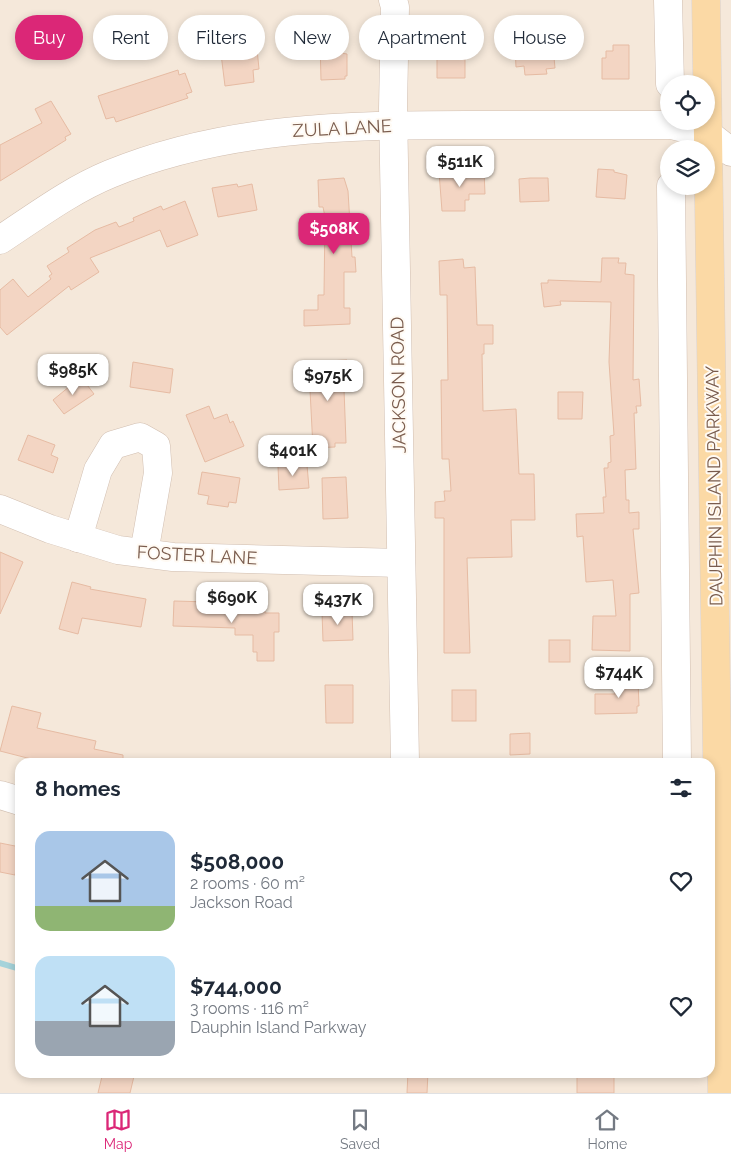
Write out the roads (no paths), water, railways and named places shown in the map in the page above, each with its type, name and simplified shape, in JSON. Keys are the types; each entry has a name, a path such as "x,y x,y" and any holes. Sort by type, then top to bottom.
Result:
{"main road":[{"name":"DAUPHIN ISLAND PARKWAY","path":"706,0 708,134 723,499 720,844 722,1093"}],"street":[{"path":"668,0 670,75"},
{"name":"JACKSON ROAD","path":"395,2 394,125 405,758"},
{"name":"ZULA LANE","path":"0,240 65,198 109,174 180,150 253,135 302,129 394,125 671,132 708,134 731,152"},
{"path":"671,195 677,758"},
{"path":"78,538 98,470 112,445 140,437 156,446 158,473 144,553"},
{"name":"FOSTER LANE","path":"0,509 78,538 118,550 173,556 401,564"},
{"path":"0,795 15,800"}],"waterway":[{"path":"0,963 15,968"}]}
